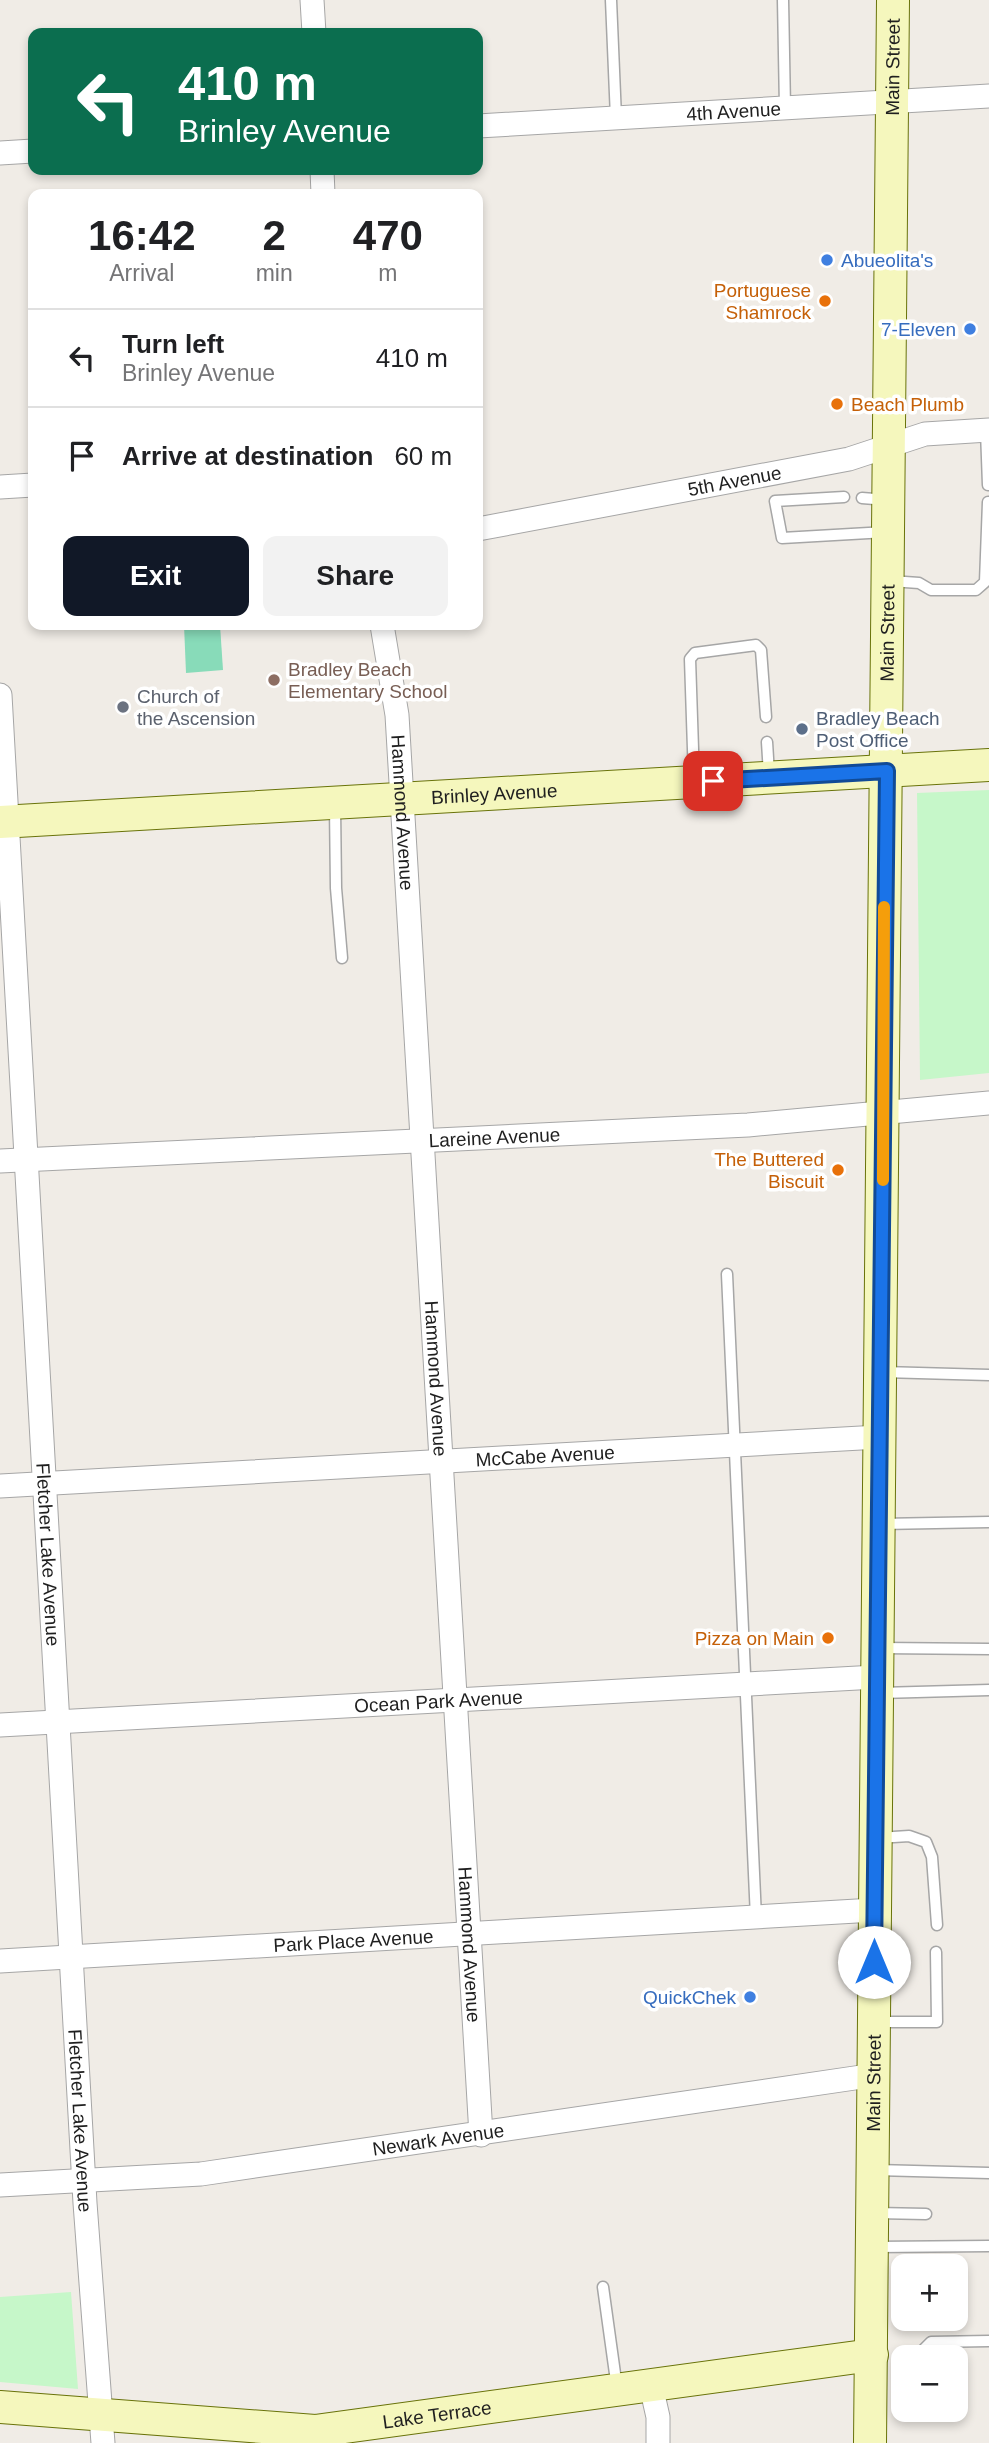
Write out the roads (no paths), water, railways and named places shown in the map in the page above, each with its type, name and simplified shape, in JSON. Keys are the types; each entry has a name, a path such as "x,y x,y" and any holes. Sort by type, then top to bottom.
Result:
{"main road":[{"name":"Main Street","path":"870,2443 889,532 875,499 889,446 893,0"},
{"name":"Brinley Avenue","path":"3,822 989,765"},
{"name":"Lake Terrace","path":"0,2407 101,2429 315,2431 872,2355"}],"street":[{"path":"313,0 314,28"},
{"name":"4th Avenue","path":"483,126 989,96"},
{"path":"0,153 28,151"},
{"name":"5th Avenue","path":"483,528 849,459 925,434 988,430"},
{"path":"0,487 28,485"},
{"name":"Hammond Avenue","path":"383,630 397,715 467,1935 481,2135"},
{"name":"Fletcher Lake Avenue","path":"0,695 3,822 27,1160 83,2180 101,2429"},
{"name":"Lareine Avenue","path":"0,1161 748,1125 989,1103"},
{"name":"McCabe Avenue","path":"0,1486 879,1437"},
{"name":"Ocean Park Avenue","path":"0,1725 746,1683 877,1673"},
{"name":"Park Place Avenue","path":"0,1961 874,1910"},
{"name":"Newark Avenue","path":"0,2185 201,2174 481,2135 875,2075"},
{"path":"651,2386 658,2417 658,2443"}],"lane":[{"path":"611,0 616,118"},
{"path":"783,0 785,108"},
{"path":"988,430 988,485"},
{"path":"844,497 775,501 782,538 889,532"},
{"path":"888,580 919,583 931,590 976,590 985,582 988,502"},
{"path":"694,782 690,659 695,653 756,645 761,650 766,717"},
{"path":"767,742 769,778"},
{"path":"335,803 336,888 342,958"},
{"path":"727,1274 756,1918"},
{"path":"880,1372 989,1375"},
{"path":"878,1524 989,1522"},
{"path":"877,1673 989,1649"},
{"path":"877,1673 989,1690"},
{"path":"875,1838 909,1836 926,1843 932,1857 937,1925"},
{"path":"875,2022 937,2022 936,1952"},
{"path":"874,2170 989,2173"},
{"path":"873,2213 926,2214"},
{"path":"873,2247 989,2246"},
{"path":"603,2287 617,2391"},
{"path":"928,2345 931,2342 989,2342"}],"place":[{"name":"Abueolita's","path":"827,260"},
{"name":"Portuguese Shamrock","path":"825,301"},
{"name":"7-Eleven","path":"970,329"},
{"name":"Beach Plumb","path":"837,404"},
{"name":"Bradley Beach Elementary School","path":"274,680"},
{"name":"Church of the Ascension","path":"123,707"},
{"name":"Bradley Beach Post Office","path":"802,729"},
{"name":"The Buttered Biscuit","path":"838,1170"},
{"name":"Pizza on Main","path":"828,1638"},
{"name":"QuickChek","path":"750,1997"}]}
